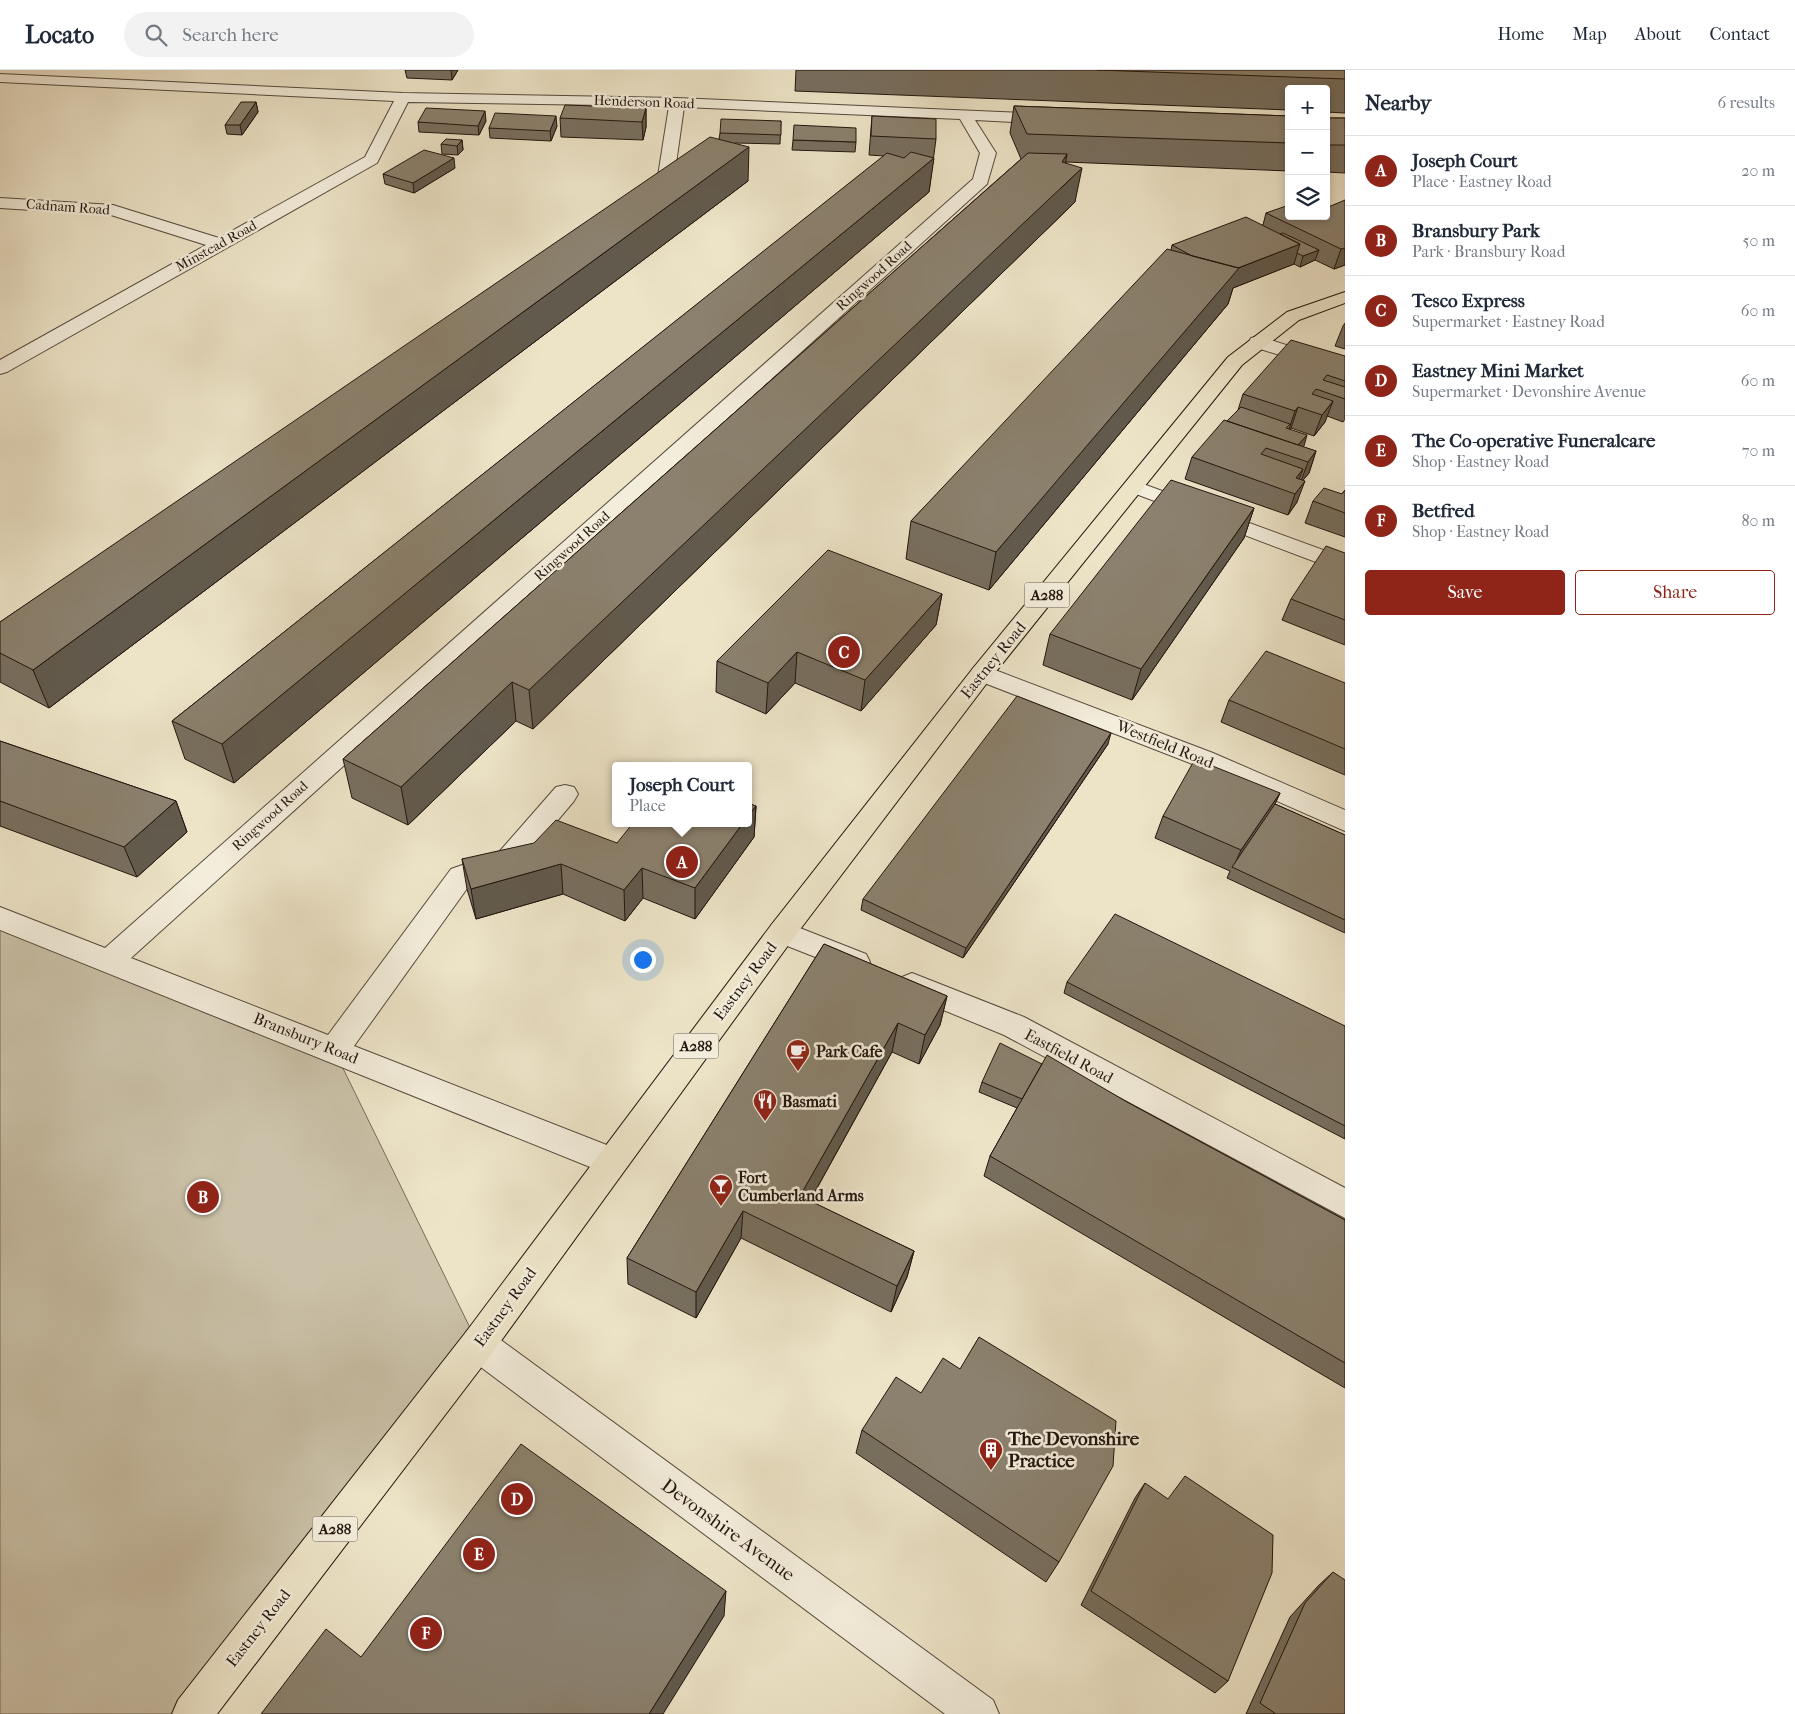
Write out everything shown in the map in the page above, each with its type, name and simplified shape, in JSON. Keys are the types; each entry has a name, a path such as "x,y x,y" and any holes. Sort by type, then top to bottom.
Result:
{"main road":[{"name":"Eastney Road","path":"192,1714 478,1344 611,1161 782,932 982,673 1135,487 1235,361 1293,316 1345,297"}],"street":[{"name":"Henderson Road","path":"12,75 403,97 677,102 1063,120"},
{"path":"251,88 262,76"},
{"name":"Minstead Road","path":"0,368 371,160 403,97"},
{"path":"634,201 666,178 677,102"},
{"name":"Ringwood Road","path":"110,960 981,181 988,153 965,116"},
{"name":"Cadnam Road","path":"0,204 114,210 220,244"},
{"path":"1258,342 1345,370"},
{"path":"1135,487 1345,566"},
{"name":"Westfield Road","path":"982,673 1204,759 1345,821"},
{"path":"334,1050 461,876 509,860 565,794"},
{"name":"Bransbury Road","path":"0,918 110,960 611,1161"},
{"name":"Eastfield Road","path":"782,932 1014,1026 1345,1204"},
{"name":"Devonshire Avenue","path":"478,1344 979,1714"}],"shaded area":[{"path":"0,918 334,1050 478,1344 192,1714 0,1714"}],"building":[{"path":"1097,70 1345,70 1345,79"},
{"path":"241,102 256,102 240,125 225,125"},
{"path":"565,105 646,108 642,122 560,118"},
{"path":"1014,106 1285,116 1285,143 1027,134"},
{"path":"426,108 485,111 478,126 418,122"},
{"path":"495,113 556,116 550,131 489,128"},
{"path":"872,116 936,119 936,139 871,136"},
{"path":"1330,118 1345,118 1345,145 1330,145"},
{"path":"721,119 781,121 781,135 720,133"},
{"path":"794,125 856,128 856,142 793,140"},
{"path":"710,137 749,147 33,670 0,653 0,622"},
{"path":"446,139 462,140 457,146 441,144"},
{"path":"424,150 454,158 413,183 383,174"},
{"path":"911,152 934,158 222,744 172,721 887,153 904,158"},
{"path":"1028,153 1067,154 1062,162 1082,168 529,690 512,682 401,787 343,759"},
{"path":"1345,200 1345,248 1341,249 1266,213 1285,206 1285,220 1330,220 1330,206"},
{"path":"1246,217 1300,244 1238,268 1192,256 1172,245"},
{"path":"1283,233 1319,250 1303,256 1297,253 1300,244 1280,234"},
{"path":"1167,249 1239,268 996,552 911,521"},
{"path":"1291,340 1345,356 1345,381 1327,375 1323,380 1345,387 1345,399 1316,389 1312,394 1333,401 1322,415 1298,407 1295,411 1243,394"},
{"path":"1241,407 1290,424 1286,428 1307,435 1298,445 1227,421"},
{"path":"1224,420 1316,451 1308,462 1266,448 1261,454 1303,469 1296,478 1305,481 1295,494 1192,457"},
{"path":"1171,480 1254,508 1141,669 1050,634"},
{"path":"1324,488 1342,494 1345,490 1345,513 1313,501"},
{"path":"1326,546 1345,553 1345,620 1291,599"},
{"path":"828,550 942,594 865,680 797,652 768,683 717,661"},
{"path":"1266,651 1345,683 1345,749 1229,700"},
{"path":"1017,696 1111,733 966,948 863,899"},
{"path":"0,741 176,801 124,847 0,801"},
{"path":"1195,759 1280,793 1241,850 1163,816"},
{"path":"1275,804 1345,835 1345,920 1232,867"},
{"path":"556,820 617,843 630,827 740,827 695,888 642,868 624,890 561,864 471,889 462,859 534,843"},
{"path":"1115,914 1345,1026 1345,1126 1067,982"},
{"path":"824,944 947,996 925,1035 898,1023 800,1196 914,1251 897,1286 743,1211 696,1292 627,1258"},
{"path":"1000,1043 1042,1064 1022,1099 982,1082"},
{"path":"1047,1055 1127,1102 1345,1220 1345,1363 990,1156"},
{"name":"The Devonshire Practice","path":"979,1337 1116,1421 1113,1466 1059,1562 862,1430 896,1377 921,1393 943,1358 960,1369"},
{"path":"521,1444 726,1591 649,1714 261,1714 326,1629 361,1657"},
{"path":"1185,1476 1273,1535 1272,1573 1228,1681 1091,1591 1145,1483 1168,1499"},
{"path":"1333,1572 1345,1580 1345,1714 1276,1714 1260,1703 1305,1603"}],"place":[{"name":"Tesco Express","path":"844,652"},
{"name":"Joseph Court","path":"682,862"},
{"name":"Park Cafe","path":"798,1072"},
{"name":"Basmati","path":"765,1122"},
{"name":"Bransbury Park","path":"203,1197"},
{"name":"Fort Cumberland Arms","path":"721,1207"},
{"name":"The Devonshire Practice","path":"991,1471"},
{"name":"Eastney Mini Market","path":"517,1499"},
{"name":"The Co-operative Funeralcare","path":"479,1554"},
{"name":"Betfred","path":"426,1633"}]}
